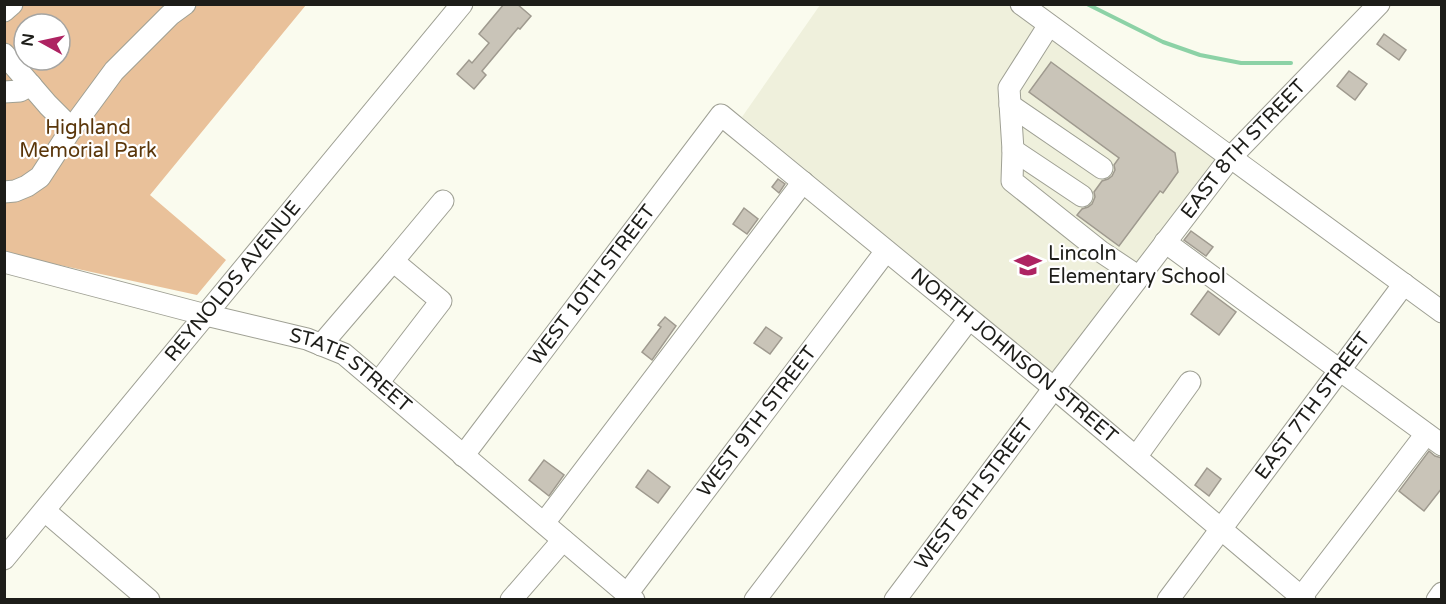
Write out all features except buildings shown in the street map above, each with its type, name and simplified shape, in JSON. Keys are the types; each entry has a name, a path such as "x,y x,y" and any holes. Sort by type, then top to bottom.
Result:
{"street":[{"path":"4,11 12,4"},
{"path":"4,192 15,191 35,182 114,71 170,15 185,4"},
{"name":"REYNOLDS AVENUE","path":"4,559 462,4"},
{"path":"1020,4 1442,312"},
{"name":"EAST 8TH STREET","path":"1054,388 1230,158 1379,4"},
{"path":"1049,25 1009,88 1013,150 1012,181 1100,251 1139,278"},
{"path":"4,54 72,129"},
{"path":"4,92 20,91 31,85"},
{"path":"1010,105 1102,168"},
{"name":"NORTH JOHNSON STREET","path":"721,115 1054,388 1302,599"},
{"name":"WEST 10TH STREET","path":"464,456 721,115"},
{"path":"1013,150 1082,196"},
{"path":"544,523 803,182"},
{"path":"321,345 443,201"},
{"path":"1166,242 1434,440 1302,599"},
{"name":"WEST 9TH STREET","path":"626,596 886,250"},
{"path":"378,383 441,301 393,261"},
{"name":"STATE STREET","path":"4,262 308,339 344,354 544,523 626,596"},
{"name":"EAST 7TH STREET","path":"1168,600 1404,284"},
{"path":"755,600 969,319"},
{"path":"1136,457 1190,382"},
{"name":"WEST 8TH STREET","path":"895,600 1054,388"},
{"path":"45,511 149,600"},
{"path":"511,600 563,540"},
{"path":"1437,600 1442,593"}],"shaded area":[{"name":"Lincoln Elementary School","path":"820,5 1007,5 1216,157 1053,373 742,117"}],"green space":[{"name":"Highland Memorial Park","path":"4,5 306,5 150,195 226,260 197,295 5,251"}],"waterway":[{"path":"1087,4 1163,42 1200,55 1241,63 1291,63"}],"place":[{"name":"Lincoln Elementary School","path":"1028,265"}]}
